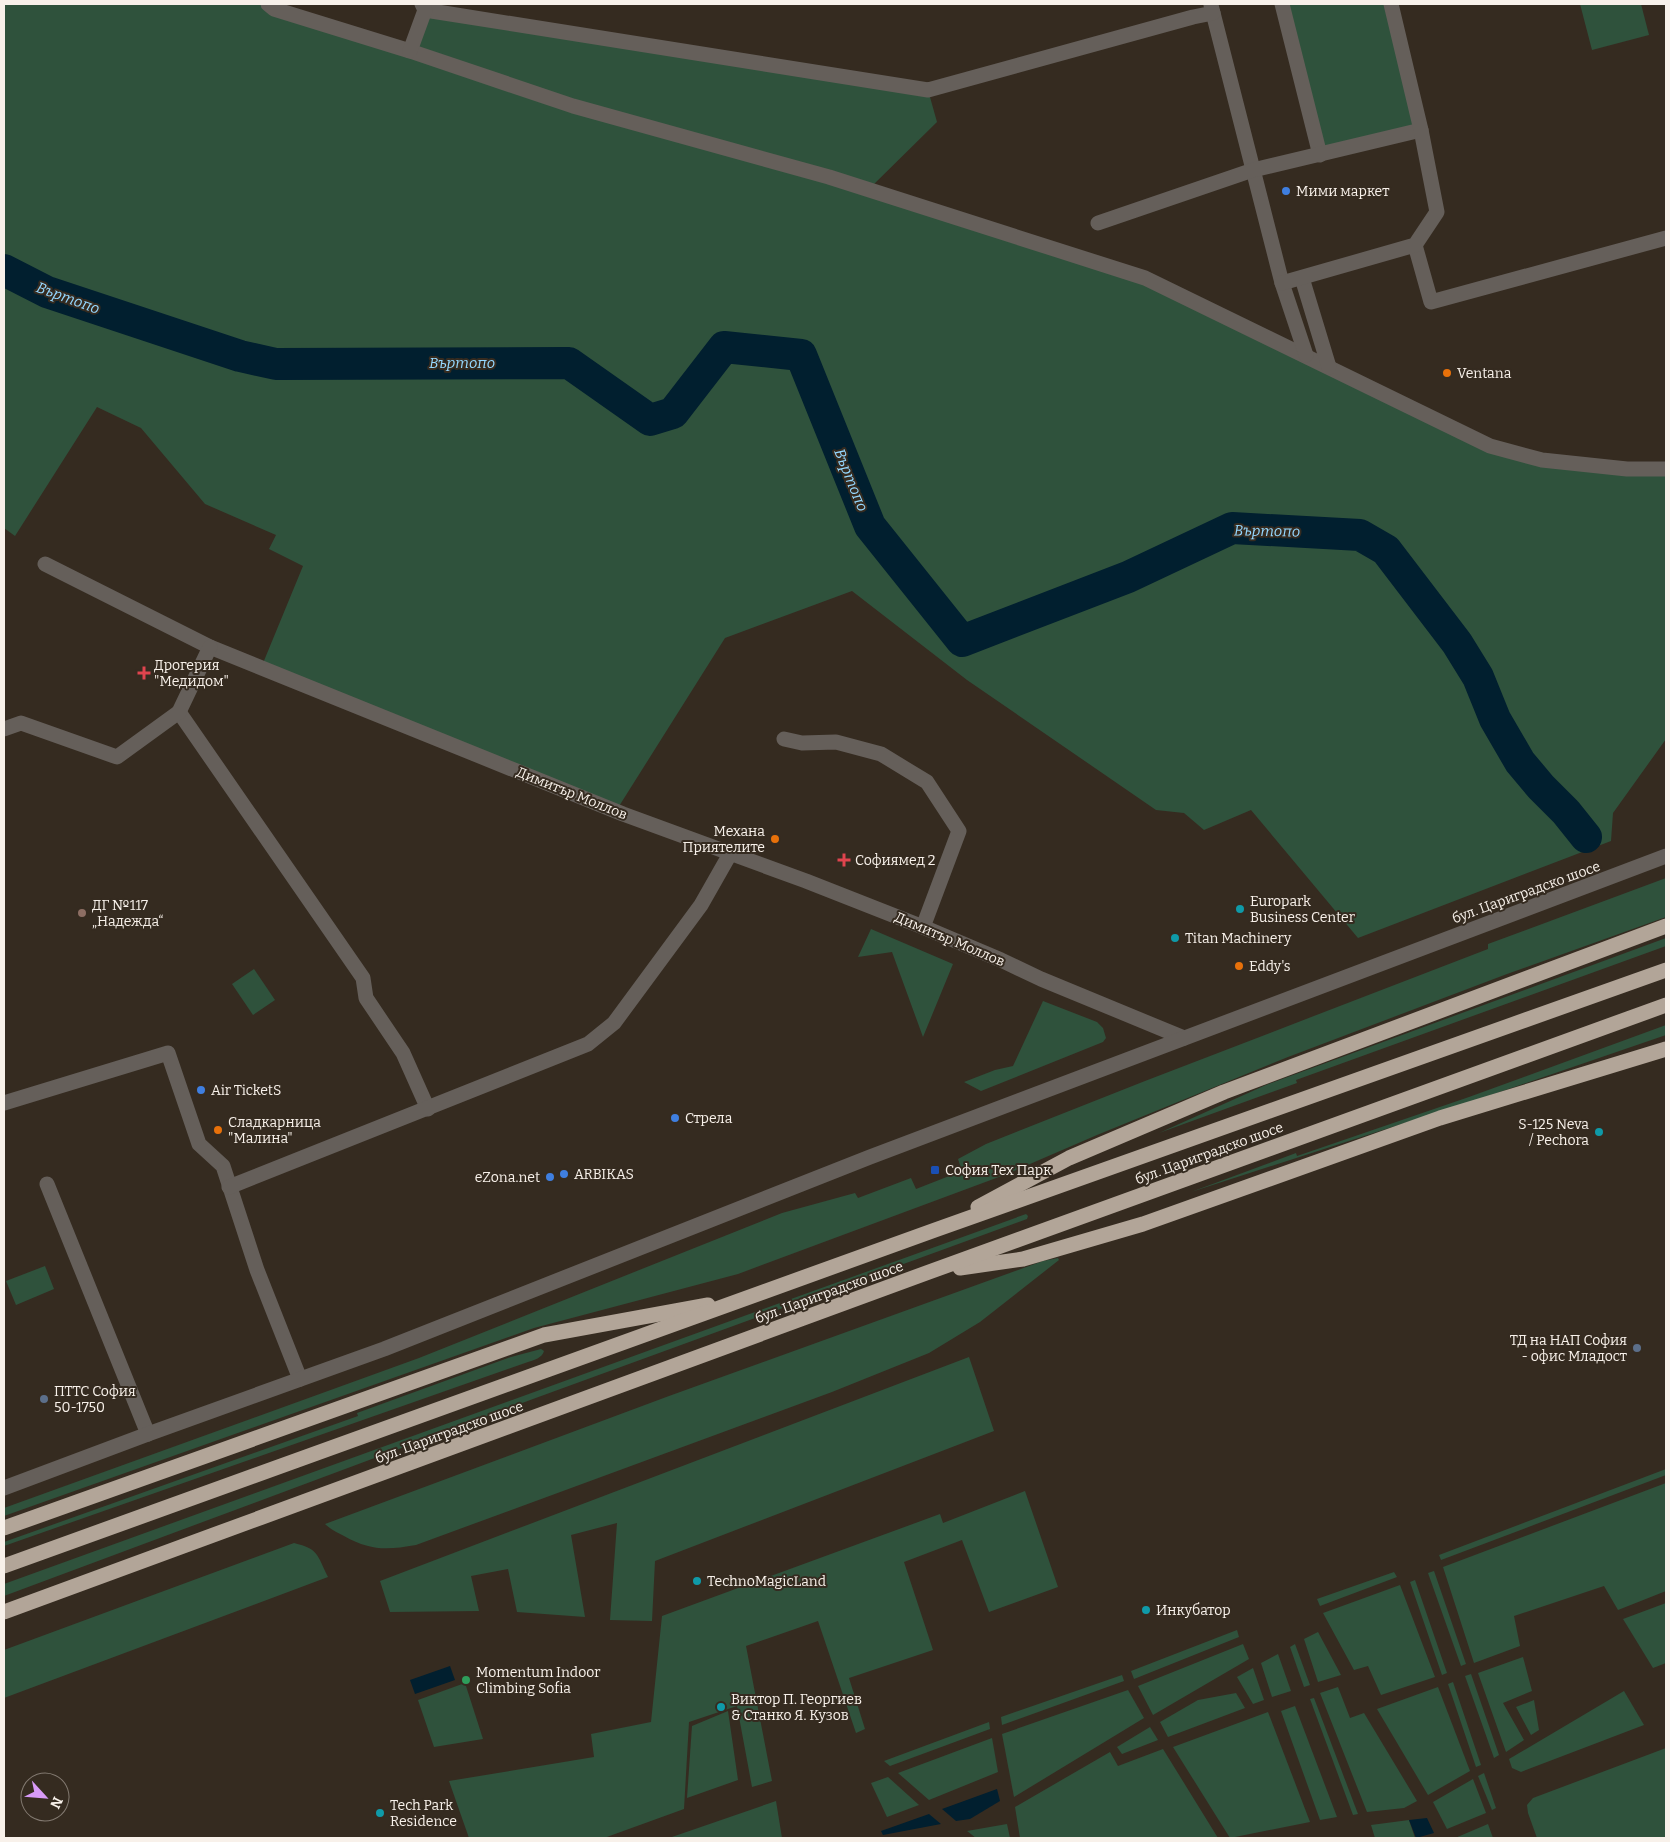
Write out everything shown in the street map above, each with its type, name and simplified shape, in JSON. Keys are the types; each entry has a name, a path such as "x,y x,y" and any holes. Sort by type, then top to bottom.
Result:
{"highway":[{"path":"935,1230 1069,1158 1224,1092 1666,926"},
{"name":"бул. Цариградско шосе","path":"4,1566 935,1230 1666,970"},
{"name":"бул. Цариградско шосе","path":"4,1612 929,1272 1666,1005"},
{"path":"929,1272 1023,1259 1143,1224 1440,1118 1666,1049"},
{"path":"4,1528 544,1334 751,1298"}],"street":[{"path":"268,4 274,8 573,106 829,177 1145,278 1490,446 1542,460 1627,469 1666,469"},
{"path":"1282,4 1320,154"},
{"path":"1282,283 1414,245 1436,212 1422,130 1391,4"},
{"path":"410,51 424,7 928,90 1193,17 1212,8 1282,283 1306,355"},
{"path":"1098,222 1253,170 1422,130"},
{"path":"1414,245 1431,302 1666,238"},
{"path":"1302,278 1330,367"},
{"name":"Димитър Моллов","path":"45,564 210,647 623,814 806,881 922,927 1184,1038"},
{"path":"4,729 20,723 117,757 179,712 210,647"},
{"path":"179,712 363,978 366,998 403,1053 428,1108"},
{"path":"784,739 802,743 836,742 881,754 927,782 958,831 922,927"},
{"path":"229,1187 588,1044 614,1023 701,904 730,854"},
{"name":"бул. Цариградско шосе","path":"4,1488 472,1316 852,1164 1663,858"},
{"path":"4,1103 168,1052 199,1144 223,1166 257,1270 300,1379"},
{"path":"47,1184 148,1434"}],"green space":[{"path":"4,4 268,4 410,51 425,10 928,90 937,122 869,189 1145,278 1490,446 1666,469 1666,739 1613,813 1611,841 1358,938 1251,810 1204,830 1184,813 1156,810 967,680 852,591 725,638 616,811 261,668 303,566 269,549 276,535 205,504 141,428 97,407 15,536 4,528"},
{"path":"1282,4 1391,4 1421,130 1320,155"},
{"path":"1580,4 1641,4 1649,35 1592,50"},
{"path":"1666,878 1666,917 1507,974 1288,1057 1007,1174 738,1274 534,1328 4,1516 4,1508 419,1358 782,1213 855,1193 858,1198 911,1178 916,1189 962,1171 958,1159 986,1144 1488,949 1488,944"},
{"path":"871,929 953,964 923,1037 892,952 858,957"},
{"path":"1666,938 1666,946 1296,1080 1297,1083 1159,1133 1266,1085"},
{"path":"254,969 275,1000 253,1015 232,984"},
{"path":"1043,1001 1097,1022 1103,1028 1106,1038 1103,1042 981,1091 964,1082 995,1070 1013,1066"},
{"path":"1666,1025 1666,1035 1488,1096 1191,1192 1296,1153 1297,1156 1469,1097"},
{"path":"1026,1214 1028,1216 1027,1219 533,1399 4,1596 4,1584"},
{"path":"1058,1258 1059,1260 980,1322 929,1353 832,1392 416,1545 396,1548 371,1547 334,1531 325,1524 669,1396 1043,1261"},
{"path":"45,1266 54,1289 16,1305 6,1281"},
{"path":"541,1349 544,1351 543,1353 540,1357 533,1360 4,1546 4,1542 358,1416 357,1413 511,1357"},
{"path":"969,1357 994,1431 655,1561 652,1621 610,1620 617,1523 571,1535 585,1617 517,1612 508,1569 471,1576 479,1611 390,1612 380,1581"},
{"path":"1666,1469 1666,1475 1441,1560 1439,1555"},
{"path":"1666,1483 1666,1591 1618,1610 1604,1586 1514,1616 1520,1646 1474,1663 1443,1567"},
{"path":"1025,1491 1058,1587 989,1612 962,1540 904,1562 933,1650 849,1678 865,1729 856,1733 818,1621 746,1646 772,1781 752,1787 737,1706 689,1722 684,1809 604,1838 469,1838 449,1781 594,1757 591,1734 651,1722 662,1616 940,1514 943,1523"},
{"path":"294,1543 308,1548 316,1554 328,1577 4,1698 4,1650"},
{"path":"1434,1571 1466,1664 1461,1666 1428,1573"},
{"path":"1394,1572 1397,1577 1320,1606 1317,1599"},
{"path":"1415,1580 1447,1673 1442,1675 1410,1582"},
{"path":"1400,1585 1435,1677 1381,1695 1368,1666 1354,1670 1323,1613"},
{"path":"1666,1603 1666,1663 1653,1668 1623,1619"},
{"path":"1237,1630 1239,1637 1134,1679 1131,1671"},
{"path":"1318,1632 1341,1675 1318,1682 1304,1639"},
{"path":"1243,1644 1249,1659 1153,1715 1138,1686"},
{"path":"1295,1644 1310,1685 1304,1687 1290,1647"},
{"path":"1278,1654 1291,1691 1272,1697 1261,1663"},
{"path":"1523,1657 1532,1691 1503,1703 1524,1740 1506,1752 1478,1673"},
{"path":"1253,1668 1264,1700 1253,1704 1237,1677"},
{"path":"1471,1674 1499,1755 1494,1758 1465,1676"},
{"path":"1122,1675 1124,1681 1002,1725 1001,1717"},
{"path":"1453,1682 1481,1765 1476,1767 1448,1684"},
{"path":"465,1683 483,1739 434,1747 418,1700"},
{"path":"1338,1687 1350,1718 1364,1713 1417,1801 1404,1808 1367,1812 1320,1693"},
{"path":"1438,1687 1470,1771 1428,1795 1377,1709"},
{"path":"1128,1690 1144,1718 1014,1797 1002,1734"},
{"path":"1624,1691 1644,1725 1521,1772 1512,1768 1509,1759"},
{"path":"1236,1693 1245,1708 1168,1737 1160,1722 1198,1700"},
{"path":"1314,1698 1358,1814 1353,1815 1310,1699"},
{"path":"1534,1700 1539,1730 1531,1735 1516,1707"},
{"path":"1295,1706 1337,1817 1320,1820 1281,1711"},
{"path":"728,1711 738,1780 687,1798 692,1726"},
{"path":"1268,1712 1310,1822 1230,1838 1173,1747"},
{"path":"989,1722 990,1729 890,1766 884,1761"},
{"path":"1150,1727 1158,1740 1122,1754 1117,1747"},
{"path":"992,1738 998,1772 929,1800 898,1773"},
{"path":"1666,1748 1666,1838 1537,1838 1527,1805 1533,1798"},
{"path":"1163,1749 1218,1838 1020,1838 1015,1807 1110,1752 1118,1766"},
{"path":"1484,1773 1496,1808 1492,1810 1478,1776"},
{"path":"888,1777 919,1805 887,1817 871,1783"},
{"path":"1473,1779 1486,1813 1447,1829 1433,1802"},
{"path":"776,1801 782,1838 669,1838"},
{"path":"1409,1820 1415,1838 1375,1838 1371,1825"},
{"path":"1007,1824 1010,1838 976,1838 967,1831"},
{"path":"1488,1824 1493,1838 1455,1838"}],"water":[{"path":"450,1666 455,1680 415,1694 410,1680"},
{"path":"997,1789 1000,1801 970,1819 956,1821 942,1809"},
{"path":"929,1814 941,1824 883,1835 881,1831"},
{"path":"1427,1818 1434,1833 1416,1838 1409,1820"}],"waterway":[{"name":"Въртопо","path":"4,270 47,292 240,356 276,364 569,363 650,420 673,413 724,347 801,355 870,526 962,641 1128,577 1232,528 1360,535 1386,550 1457,643 1478,677 1495,719 1520,762 1566,812 1586,837"}],"place":[{"name":"Мими маркет","path":"1286,191"},
{"name":"Ventana","path":"1447,373"},
{"name":"Дрогерия \"Медидом\"","path":"144,673"},
{"name":"Механа Приятелите","path":"775,839"},
{"name":"Софиямед 2","path":"844,860"},
{"name":"Europark Business Center","path":"1240,909"},
{"name":"ДГ №117 „Надежда“","path":"82,913"},
{"name":"Titan Machinery","path":"1175,938"},
{"name":"Eddy's","path":"1239,966"},
{"name":"Air TicketS","path":"201,1090"},
{"name":"Стрела","path":"675,1118"},
{"name":"Сладкарница \"Малина\"","path":"218,1130"},
{"name":"S-125 Neva / Pechora","path":"1599,1132"},
{"name":"София Тех Парк","path":"935,1170"},
{"name":"ARBIKAS","path":"564,1174"},
{"name":"eZona.net","path":"550,1177"},
{"name":"ТД на НАП София - офис Младост","path":"1637,1348"},
{"name":"ПТТС София 50-1750","path":"44,1399"},
{"name":"TechnoMagicLand","path":"697,1581"},
{"name":"Инкубатор","path":"1146,1610"},
{"name":"Momentum Indoor Climbing Sofia","path":"466,1680"},
{"name":"Виктор П. Георгиев & Станко Я. Кузов","path":"721,1707"},
{"name":"Tech Park Residence","path":"380,1813"}]}
